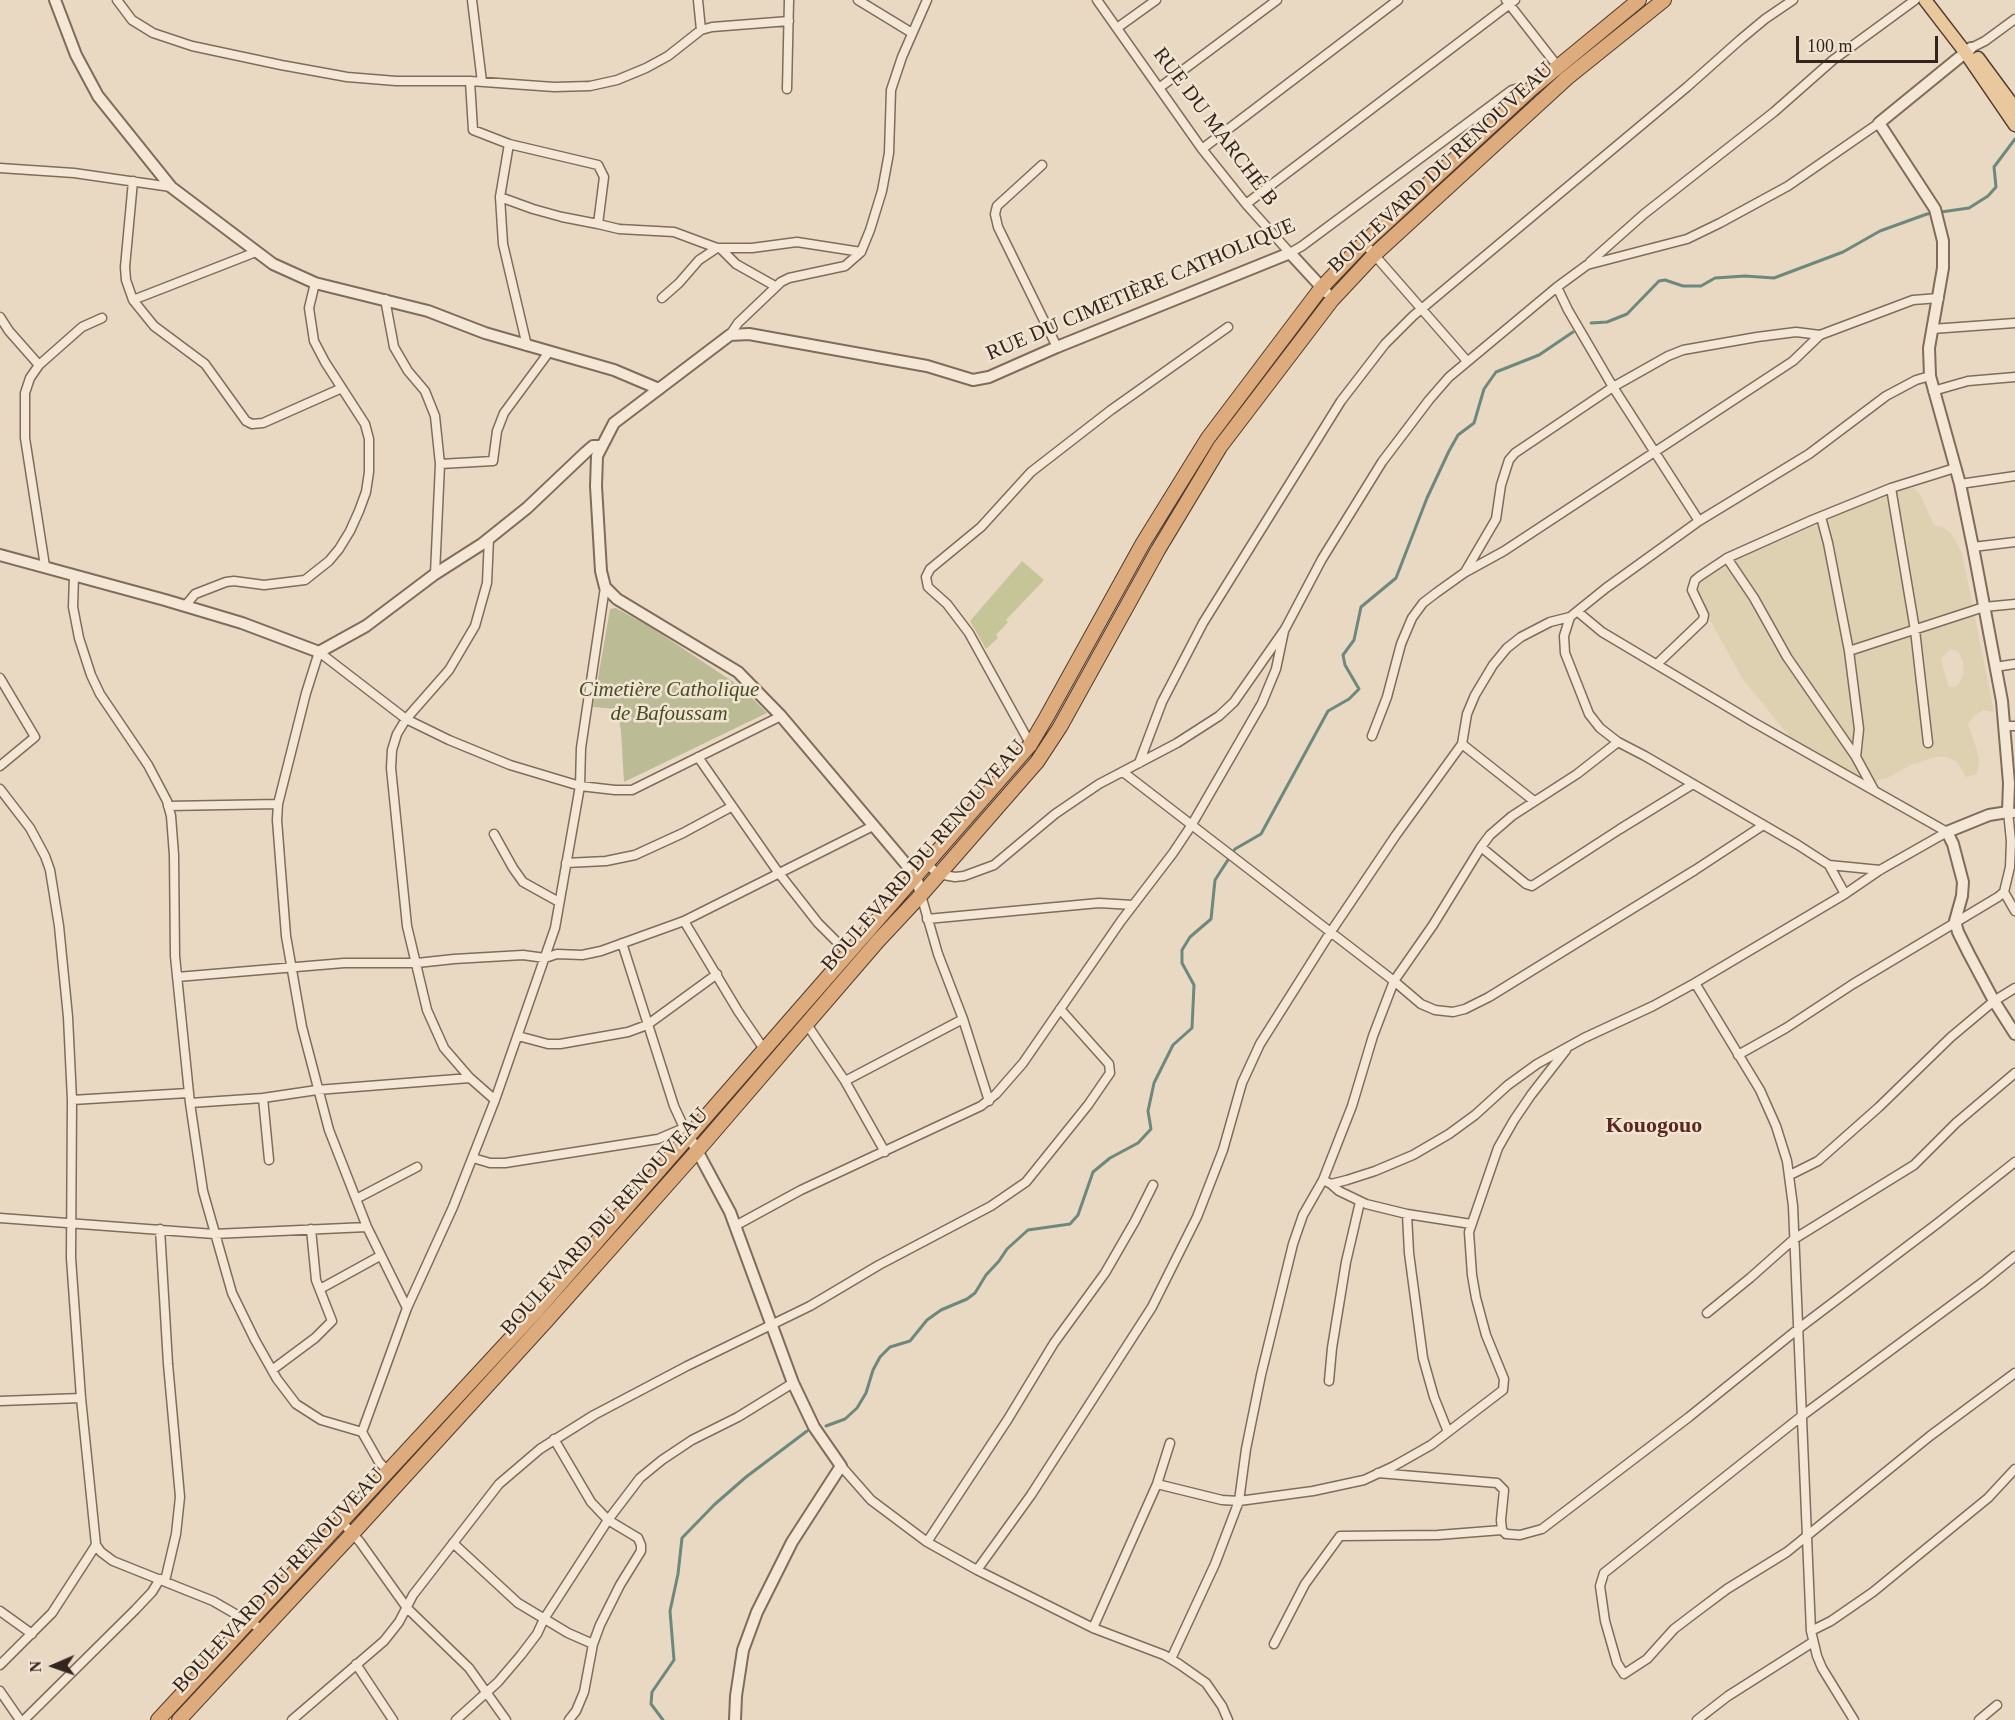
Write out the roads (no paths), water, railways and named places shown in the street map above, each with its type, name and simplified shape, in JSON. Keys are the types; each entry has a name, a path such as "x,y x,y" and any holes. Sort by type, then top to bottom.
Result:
{"highway":[{"name":"BOULEVARD DU RENOUVEAU","path":"179,1720 518,1352 543,1314 763,1050 1030,745 1143,543 1208,438 1322,287 1364,243 1531,89 1639,0"},
{"name":"BOULEVARD DU RENOUVEAU","path":"691,1139 775,1060 1040,757 1060,727 1158,550 1220,447 1332,300 1375,254 1568,78 1664,0"},
{"path":"1208,438 1220,447"},
{"path":"1143,543 1158,550"},
{"path":"1090,638 1104,645"},
{"name":"BOULEVARD DU RENOUVEAU","path":"162,1718 387,1470 509,1340 543,1314"},
{"path":"509,1340 518,1352"}],"main road":[{"path":"1925,0 2015,108"},
{"path":"1934,0 2015,125"}],"street":[{"path":"55,0 76,55 98,96 171,187 279,268 315,283 428,311 485,333 614,370 659,389"},
{"path":"117,0 132,20 153,33 192,46 347,77 396,81 470,81 554,87 590,87 617,80 668,56 701,30 712,27 789,21"},
{"path":"472,0 482,82"},
{"path":"698,0 701,30"},
{"path":"787,89 789,0"},
{"path":"858,0 912,33"},
{"path":"362,1432 407,1308 473,1158 555,928 580,786 580,756 605,587 601,571 596,486 597,456 614,423 730,335 738,322 775,286 789,278 845,266 861,252 870,230 887,162 891,90 927,0"},
{"name":"RUE DU MARCHÉ B","path":"1097,0 1202,149 1246,204 1332,300"},
{"path":"1117,28 1156,0"},
{"path":"1159,88 1278,0"},
{"path":"1202,149 1398,0"},
{"path":"1139,763 1162,702 1203,623 1341,400 1385,344 1741,39 1793,0"},
{"path":"927,864 938,874 948,876 964,876 994,866 1055,814 1099,783 1177,743 1219,716 1234,702 1285,629 1322,559 1382,462 1449,377 1587,264 1644,214 1774,112 1833,60 1915,0"},
{"path":"1246,204 1510,2 1568,78"},
{"path":"1587,264 1687,240 1788,186 1879,123 1968,50 1985,41 2015,19"},
{"path":"470,81 473,130 509,144 598,165 604,177 598,224"},
{"name":"RUE DU CIMETIÈRE CATHOLIQUE","path":"730,335 749,334 927,366 973,380 989,377 1057,347 1290,253 1512,90 1531,89"},
{"path":"1738,1055 1955,921 1989,903 2004,892 2010,867 2010,726 1995,667 1960,484 1932,391 1930,376 1929,348 1939,298 1944,254 1937,214 1879,123"},
{"path":"509,144 500,197 503,244 527,346"},
{"path":"1042,165 998,206 995,214 998,227 1057,347"},
{"path":"0,168 74,173 171,187"},
{"path":"133,181 125,267 126,280 133,300 154,326 205,364 246,421 252,424 262,423 280,417 342,388"},
{"path":"500,197 533,209 598,224 636,231 674,232 719,249 752,249 797,242 861,252"},
{"path":"1364,243 1467,361"},
{"path":"719,249 736,264 775,286"},
{"path":"662,298 699,260 719,249"},
{"path":"133,300 256,252"},
{"path":"185,606 195,594 226,582 264,585 304,580 329,561 339,549 363,501 369,472 369,439 365,424 314,341 309,308 315,283"},
{"path":"1557,287 1613,387 1699,521"},
{"path":"1464,573 1496,519 1500,485 1509,460 1515,453 1613,387 1683,350 1757,337 1796,333 1820,334 1913,300 1939,298"},
{"path":"385,299 394,347 408,371 425,391 435,416 440,464 435,574"},
{"path":"0,317 9,331 39,364"},
{"path":"45,566 25,438 25,393 30,378 39,364 82,327 102,318"},
{"path":"1932,329 2015,323"},
{"path":"1040,757 1030,745 969,633 947,604 928,587 926,577 930,569 981,527 1031,472 1227,327"},
{"path":"1371,736 1384,707 1401,644 1412,618 1423,603 1464,573 1504,551 1793,361 1820,334"},
{"path":"440,464 493,461 497,431 504,413 549,352"},
{"path":"977,1570 1031,1495 1152,1307 1197,1217 1223,1150 1242,1083 1260,1044 1330,933 1396,835 1462,744 1467,714 1475,695 1506,648 1521,637 1550,622 1574,615 1606,588 1699,521 1809,454 1886,396 1916,380 1930,376"},
{"path":"1932,391 1968,381 2015,377"},
{"path":"407,1308 380,1256 340,1163 317,1090 302,1027 286,936 278,804 306,693 319,652 366,626 435,574 489,538 527,508 593,446 601,446"},
{"path":"1657,664 1703,620 1704,615 1692,590 1695,580 1727,558 1892,488 1955,468"},
{"path":"1960,484 2015,477"},
{"path":"1892,488 1915,630 1928,744"},
{"path":"1821,517 1849,651 1859,729 1856,757"},
{"path":"489,538 487,583 475,626 449,670 406,719 397,734 392,750 392,788 398,821 407,926 425,1002 444,1048 470,1078 495,1100"},
{"path":"1973,547 2015,542"},
{"path":"0,555 242,623 319,652 406,719 448,740 510,765 580,786 615,790 632,789 781,717"},
{"path":"1727,558 1754,598 1787,657 1856,757 1875,790"},
{"path":"74,576 72,591 74,614 79,638 92,675 100,694 148,765 168,806 173,832 177,977 188,1093 202,1191 232,1293 272,1370 296,1404 308,1413 335,1426 362,1432 387,1470 399,1482"},
{"path":"605,587 617,599 738,672 781,717 916,876 927,919 963,1019 989,1101"},
{"path":"1849,651 1984,607 2015,604"},
{"path":"1574,615 1753,722 1947,832 1953,844 1963,882 1962,896 1955,921 1962,940 1994,1001 2015,1034"},
{"path":"1574,615 1563,645 1589,714 1600,728 1618,742 1798,845 1829,866 1845,894"},
{"path":"735,1226 801,1190 989,1101 1023,1063 1133,904 1191,826 1262,704 1276,669 1285,629"},
{"path":"1995,667 2015,664"},
{"path":"0,678 35,737 0,766"},
{"path":"1171,1659 1215,1564 1239,1501 1246,1449 1259,1386 1293,1244 1303,1215 1327,1182 1373,1036 1394,981 1433,925 1480,847 1490,835 1618,742"},
{"path":"1462,744 1534,801"},
{"path":"698,757 778,872 818,922 849,954"},
{"path":"1123,772 1421,1004 1435,1011 1465,1010 1488,997 1685,876 1762,825"},
{"path":"1480,847 1526,884 1532,886 1693,784"},
{"path":"0,789 30,828 50,870 58,926 68,1017 72,1100 70,1224 81,1398 96,1545 60,1602 0,1665"},
{"path":"168,806 278,804"},
{"path":"566,863 606,861 635,855 731,807"},
{"path":"1327,1182 1375,1171 1413,1155 1449,1134 1475,1115 1508,1085 1538,1064 1695,983 1845,894 1880,870 1947,832 1989,815 2011,812"},
{"path":"177,977 344,963 417,963 454,958 524,955 545,958 557,954 582,955 601,951 684,921 873,826"},
{"path":"494,834 523,882 559,902"},
{"path":"1829,866 1880,870"},
{"path":"2004,892 2015,911"},
{"path":"927,919 1099,903 1133,904"},
{"path":"684,921 763,1050 775,1060"},
{"path":"622,943 674,1106 722,1194 793,1383 814,1426 841,1466 871,1500 927,1542 977,1570 1093,1628 1171,1659 1206,1683 1222,1706 1228,1720"},
{"path":"518,1036 548,1044 567,1044 616,1036 647,1025 717,974"},
{"path":"1695,983 1769,1108 1785,1152 1790,1175 1803,1415 1811,1631 1822,1668 1854,1720"},
{"path":"1790,1175 1818,1161 1879,1107 1951,1037 1994,1001 2015,988"},
{"path":"292,1720 384,1641 407,1608 413,1595 508,1475 554,1439 594,1414 771,1327 841,1289 879,1265 991,1206 1026,1182 1088,1105 1110,1072 1108,1064 1060,1009"},
{"path":"845,1082 963,1019"},
{"path":"806,1023 845,1082 885,1152"},
{"path":"1157,1484 1222,1500 1239,1501 1364,1480 1431,1445 1500,1393 1504,1385 1486,1335 1476,1298 1469,1250 1471,1224 1498,1148 1531,1095 1570,1046"},
{"path":"1707,1313 1794,1239 1914,1165 1962,1117 2015,1073"},
{"path":"190,1103 470,1078"},
{"path":"72,1100 188,1093"},
{"path":"263,1098 268,1160"},
{"path":"473,1158 490,1163 505,1163 657,1139 691,1139"},
{"path":"1378,1473 1497,1483 1504,1490 1501,1520 1502,1530 1506,1534 1520,1535 1548,1526 1584,1495 1689,1417 1798,1329 2015,1162"},
{"path":"356,1199 417,1167"},
{"path":"1327,1182 1360,1202 1407,1214 1471,1224"},
{"path":"927,1542 1008,1419 1054,1342 1105,1273 1153,1185"},
{"path":"1329,1381 1344,1271 1360,1202"},
{"path":"1407,1214 1409,1253 1423,1358 1434,1397 1448,1432"},
{"path":"0,1218 214,1234 367,1227"},
{"path":"272,1370 331,1324 332,1316 320,1289 312,1256 311,1228"},
{"path":"0,1691 22,1720 163,1580 176,1534 180,1497 168,1364 160,1229"},
{"path":"320,1289 380,1256"},
{"path":"2015,1256 1803,1415 1604,1573 1600,1586 1605,1621 1617,1663 1624,1674 1647,1659 1674,1629 1727,1589 1787,1552 1930,1436 2015,1373"},
{"path":"456,1720 488,1691 537,1634 544,1619 608,1520 640,1478 692,1440 738,1417 793,1383"},
{"path":"0,1401 81,1398"},
{"path":"554,1439 591,1502 608,1520 638,1538 642,1548 600,1625 593,1644 584,1692 576,1711 569,1720"},
{"path":"1093,1628 1157,1484 1170,1443"},
{"path":"735,1720 743,1650 757,1612 792,1542 841,1466"},
{"path":"1811,1631 1831,1622 1873,1592 1988,1498 2015,1469"},
{"path":"341,1521 353,1533 407,1608 469,1668 507,1720"},
{"path":"1274,1644 1305,1584 1340,1536 1438,1535 1502,1530"},
{"path":"453,1543 518,1603 568,1633 593,1644"},
{"path":"96,1545 113,1562 213,1601 263,1630"},
{"path":"0,1611 32,1634"},
{"path":"1697,1720 1728,1696 1813,1642"},
{"path":"356,1664 393,1720"},
{"path":"1979,1720 1997,1705"}],"waterway":[{"path":"1591,323 1607,322 1627,314 1659,281 1665,280 1683,286 1701,286 1715,278 1745,276 1774,278 1843,252 1880,231 1927,214 1969,208 1988,196 1996,187 1994,167 2015,139"},
{"path":"826,1426 845,1419 857,1408 866,1393 873,1370 880,1357 890,1347 910,1341 927,1320 941,1310 975,1293 1007,1249 1028,1230 1070,1224 1078,1215 1093,1172 1110,1158 1138,1143 1151,1129 1148,1111 1154,1083 1173,1045 1192,1028 1194,985 1182,963 1182,950 1190,937 1211,919 1215,880 1235,849 1261,834 1328,711 1349,699 1359,689 1345,665 1343,655 1354,640 1361,607 1396,578 1427,498 1458,435 1474,423 1484,389 1496,372 1539,355 1573,332"},
{"path":"663,1720 651,1704 652,1692 674,1660 670,1611 678,1574 682,1538 714,1505 746,1477 807,1431"}],"district":[{"name":"Kouogouo","path":"1654,1126"}],"park label":[{"name":"Cimetière Catholique de Bafoussam","path":"669,702"}]}
